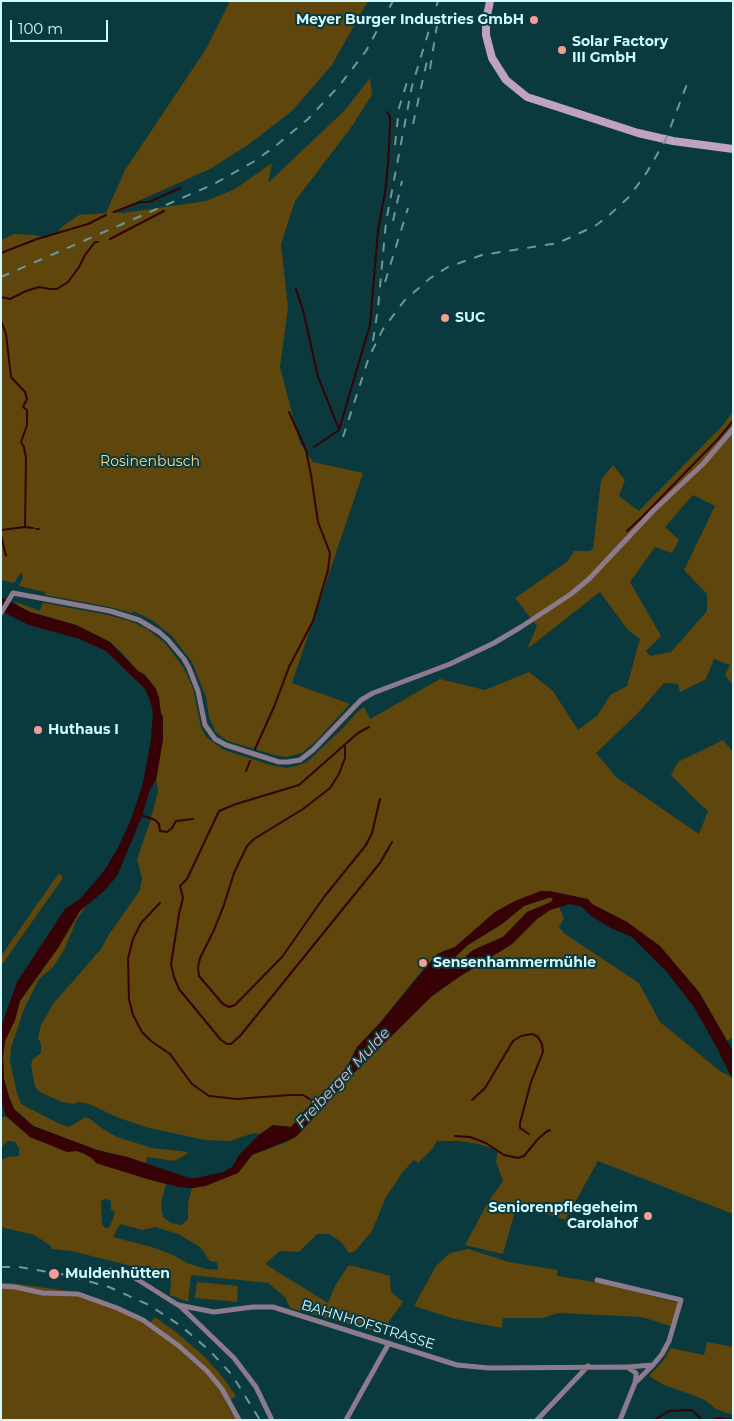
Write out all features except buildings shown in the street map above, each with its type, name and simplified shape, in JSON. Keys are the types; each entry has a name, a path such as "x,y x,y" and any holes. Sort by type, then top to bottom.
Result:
{"main road":[{"path":"490,1 486,21 486,35 492,58 506,80 527,97 638,133 673,141 733,149"}],"street":[{"path":"1,613 13,593 122,613 148,624 177,649 190,668 198,691 205,725 215,739 226,745 279,762 300,760 313,750 361,700 373,693 450,664 494,643 571,594 589,579 654,510 703,464 733,429"},
{"name":"BAHNHOFSTRASSE","path":"112,1270 135,1278 178,1305 214,1312 263,1306 273,1307 457,1365 489,1368 628,1367 652,1365"},
{"path":"596,1280 681,1300 669,1341 662,1354 635,1383"},
{"path":"1,1286 43,1293 78,1294 143,1320 179,1346 207,1371 222,1389 239,1420"},
{"path":"178,1305 234,1358 256,1387 272,1420"},
{"path":"346,1420 389,1343"},
{"path":"537,1420 588,1366"},
{"path":"620,1420 635,1383 636,1373 628,1367"}],"green space":[{"name":"Rosinenbusch","path":"230,1 368,1 332,65 292,111 248,145 210,169 110,212 123,213 206,201 235,189 272,163 268,183 345,110 370,78 372,95 350,129 295,201 281,244 288,307 280,367 300,443 313,462 363,473 292,683 350,704 314,743 302,753 286,757 228,741 214,731 209,717 206,697 192,662 172,636 152,620 133,611 132,613 46,595 44,592 19,586 23,577 21,572 14,583 1,580 1,240 14,234 46,238 56,234 63,226 79,215 106,213 125,170 206,49"},
{"path":"733,411 733,685 725,675 730,665 714,659 706,679 680,692 678,684 664,683 637,714 596,753 616,777 699,834 708,811 671,775 678,762 723,740 733,752 733,1037 727,1041 699,992 627,922 592,904 587,899 541,891 515,901 495,912 455,947 443,951 423,969 379,1024 357,1047 339,1077 301,1114 291,1127 273,1126 260,1134 254,1133 230,1141 205,1140 149,1128 119,1118 89,1104 62,1102 40,1092 35,1087 31,1064 33,1059 41,1053 41,1044 38,1038 41,1025 53,1004 101,949 140,890 142,878 137,859 151,819 158,791 156,780 163,739 159,698 156,689 145,675 138,671 122,653 110,642 76,625 30,612 20,607 14,601 40,611 44,603 108,615 130,621 147,629 165,643 183,667 193,688 201,728 207,738 224,750 271,765 286,768 307,762 364,707 370,719 440,679 485,690 529,672 553,691 578,730 598,715 610,695 627,686 640,639 628,630 600,592 527,649 537,626 515,598 568,561 574,551 589,551 593,549 601,480 613,465 625,480 619,496 639,511 724,424","holes":["693,495 715,506 684,570 707,594 707,611 671,652 650,656 646,651 661,636 630,582 655,547 672,553 679,540 665,527"]},
{"path":"59,873 63,878 1,966 1,956"},
{"path":"548,898 554,898 551,902 527,912 503,937 473,950 462,960 457,962 455,960 456,956 468,945 502,924 524,906"},
{"path":"89,902 77,919 64,950 53,967 39,979 24,1009 11,1048 10,1061 17,1093 21,1104 62,1125 69,1127 84,1118 89,1118 117,1137 152,1148 189,1152 174,1161 147,1157 146,1163 97,1150 34,1126 14,1109 9,1097 4,1079 3,1057 5,1041 15,1020 20,1001 58,948 80,911"},
{"path":"559,907 564,918 559,927 565,934 639,983 660,1022 733,1080 733,1214 598,1161 565,1220 517,1204 503,1254 465,1245 488,1202 503,1181 496,1162 498,1150 459,1141 437,1141 433,1148 418,1163 414,1160 402,1173 386,1197 372,1231 355,1251 349,1253 341,1242 329,1234 317,1234 299,1252 280,1251 265,1264 328,1303 335,1286 348,1266 390,1276 391,1292 403,1302 385,1327 374,1331 290,1308 285,1297 268,1283 191,1275 188,1302 170,1295 171,1281 168,1275 71,1251 52,1249 50,1245 34,1235 1,1227 1,1160 19,1155 19,1148 15,1142 8,1141 1,1147 1,1118 6,1116 30,1137 67,1151 77,1151 85,1154 96,1163 166,1184 161,1203 163,1217 171,1223 182,1225 188,1219 188,1203 192,1188 205,1186 238,1173 252,1155 287,1142 304,1129 352,1075 432,996 512,944 537,919 550,910","holes":["105,1199 111,1201 111,1209 115,1213 109,1228 105,1228 102,1224 101,1201","120,1224 142,1230 155,1227 178,1234 200,1247 210,1261 217,1262 218,1270 206,1269 187,1263 155,1248 113,1237"]},
{"path":"468,1249 509,1262 557,1270 557,1276 601,1283 679,1303 673,1327 642,1317 558,1313 543,1318 503,1318 502,1328 455,1319 414,1306 436,1266 450,1253"},
{"path":"197,1282 238,1286 237,1302 195,1298"},
{"path":"1,1283 68,1291 97,1298 124,1309 150,1323 155,1317 205,1357 225,1380 236,1396 226,1403 236,1420 1,1420"},
{"path":"707,1342 733,1347 733,1415 716,1409 705,1400 664,1385 649,1376 663,1361 671,1348 704,1355"}],"water":[{"name":"Freiberger Mulde","path":"1,597 30,612 76,625 110,642 138,671 145,675 156,689 163,716 163,739 156,780 150,789 142,816 117,876 104,891 80,911 58,948 20,1001 15,1020 5,1041 3,1057 4,1079 9,1097 14,1109 33,1126 97,1150 127,1157 189,1178 223,1172 232,1167 239,1155 260,1134 273,1125 291,1127 297,1121 301,1114 339,1077 357,1047 379,1024 437,954 455,947 495,912 515,901 541,891 588,899 592,904 627,922 660,946 699,992 733,1051 733,1080 694,1007 666,971 632,937 611,928 591,916 582,907 570,904 550,910 537,919 512,944 432,996 352,1075 296,1137 252,1155 238,1173 205,1186 179,1187 96,1163 85,1154 77,1151 67,1152 30,1137 6,1116 1,1100 1,1027 17,982 65,909 80,899 104,871 118,848 132,817 143,783 151,739 153,712 145,689 106,651 80,639 29,625 1,611","holes":["553,898 551,902 527,912 503,937 473,950 462,960 457,962 455,960 456,956 468,945 502,924 524,906"]}],"waterway":[{"path":"314,447 339,430 370,325 378,230 388,164 390,116 387,112"},
{"path":"114,212 140,202 149,202 180,188"},
{"path":"110,239 164,211"},
{"path":"1,253 37,239 88,224 106,215"},
{"path":"1,297 10,299 39,287 57,289 68,282 85,255 95,242 98,242"},
{"path":"296,289 303,310 318,377 339,429"},
{"path":"1,321 6,334 11,377 25,392 27,399 23,407 27,410 27,425 21,442 26,458 25,527"},
{"path":"255,749 289,667 313,621 328,570 330,553 318,522 306,450 289,412"},
{"path":"627,531 718,439 733,421"},
{"path":"1,530 33,528"},
{"path":"1,535 6,556"},
{"path":"369,727 358,733 299,785 219,811 187,879 180,886 183,898 171,964 174,977 179,989 221,1040 231,1044 240,1036 380,863 392,842"},
{"path":"345,746 345,758 339,774 330,788 303,809 254,839 247,846 234,873 224,905 200,958 198,967 199,976 223,1004 229,1007 235,1005 282,957 324,897 366,845 372,833 380,799"},
{"path":"246,771 250,761"},
{"path":"141,815 155,820 159,824 160,831 167,832 176,821 193,819"},
{"name":"Freiberger Mulde","path":"160,903 141,923 133,939 128,959 129,999 133,1015 142,1032 151,1041 170,1054 192,1084 209,1096 237,1099 303,1095 316,1103"},
{"path":"472,1100 485,1088 513,1041 521,1036 532,1034 538,1037 542,1044 543,1052 531,1082 520,1123 520,1128 529,1134"},
{"path":"455,1136 470,1137 486,1143 504,1155 518,1158 524,1156 538,1139 550,1130"},
{"path":"654,1420 669,1411 689,1410 693,1411 702,1420"},
{"path":"711,1420 719,1418 733,1420"}],"railway":[{"path":"1,277 214,184 253,162 273,148 308,119 339,86 366,51 393,1"},
{"path":"373,341 386,222 412,86 438,1"},
{"path":"430,69 437,25"},
{"path":"413,124 427,61"},
{"path":"395,145 399,108 408,79"},
{"path":"343,437 369,357 383,329 404,301 429,279 448,267 482,255 558,243 595,226 607,217 629,197 647,172 666,139 687,84"},
{"path":"393,221 402,181"},
{"path":"385,282 408,208"},
{"path":"1,1267 19,1267 66,1275 109,1287 149,1305 181,1326 210,1351 232,1375 260,1420"}],"place":[{"name":"Meyer Burger Industries GmbH","path":"534,20"},
{"name":"Solar Factory III GmbH","path":"562,50"},
{"name":"SUC","path":"445,318"},
{"name":"Huthaus I","path":"38,730"},
{"name":"Sensenhammermühle","path":"423,963"},
{"name":"Seniorenpflegeheim Carolahof","path":"648,1216"},
{"name":"Muldenhütten","path":"54,1274"}]}
